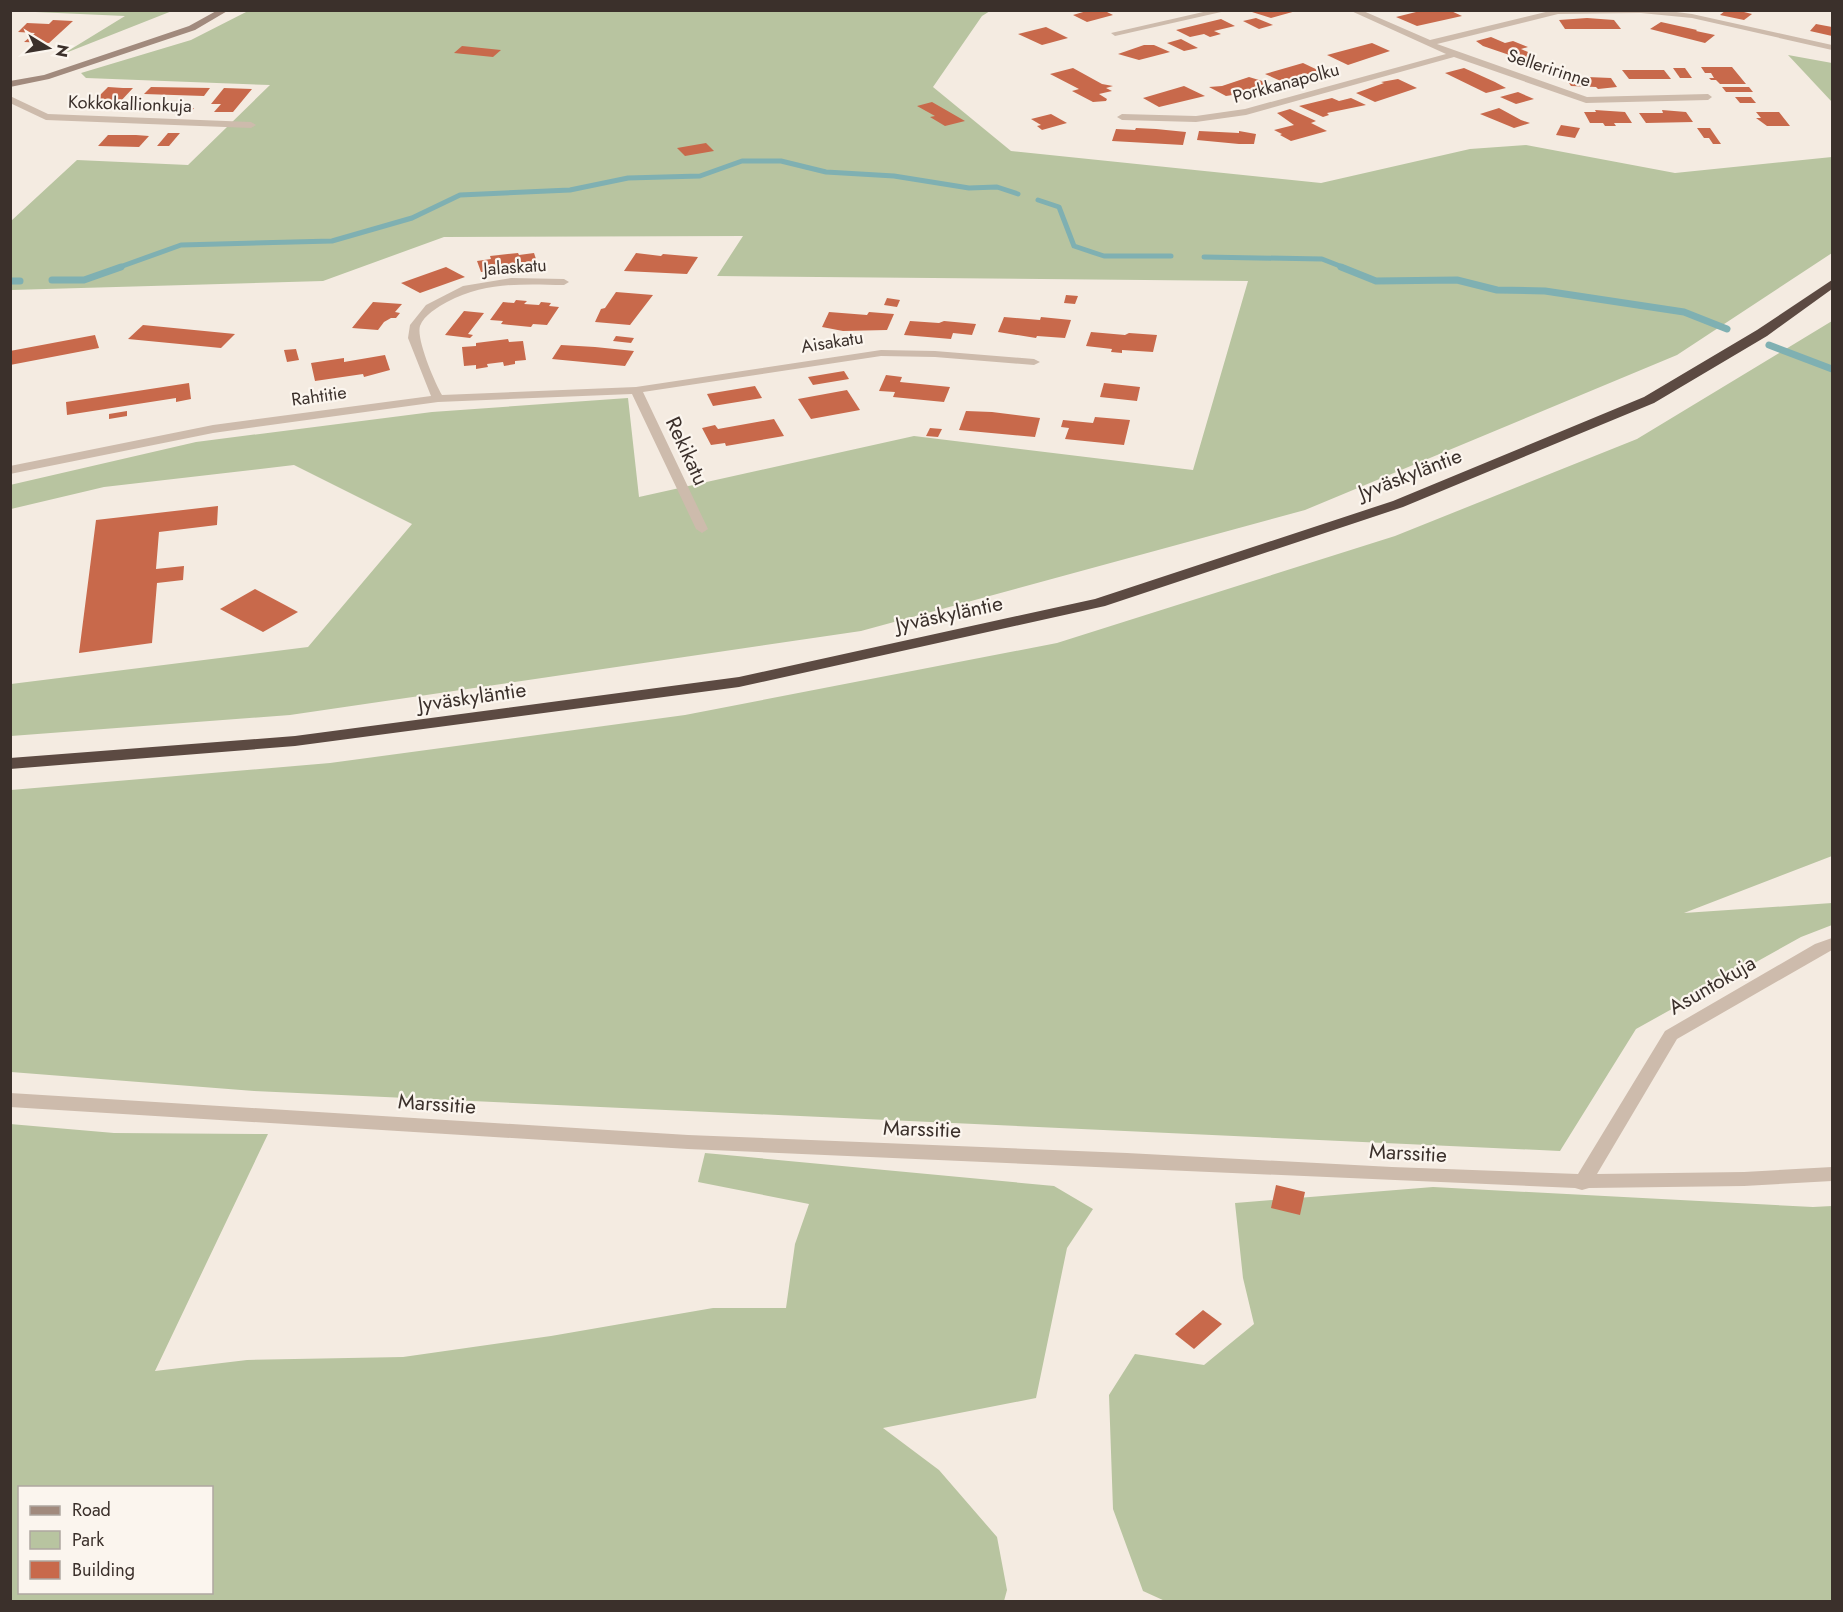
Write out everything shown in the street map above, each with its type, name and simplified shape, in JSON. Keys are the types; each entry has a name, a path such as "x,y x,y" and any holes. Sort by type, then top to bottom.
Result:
{"highway":[{"name":"Jyväskyläntie","path":"10,764 296,741 739,682 1098,603 1398,504 1649,400 1762,333 1833,284"}],"street":[{"path":"10,84 46,77 192,28 225,10"},
{"path":"1115,33 1226,10"},
{"name":"Selleririnne","path":"1353,10 1454,54 1586,100 1708,97"},
{"path":"1429,43 1558,12 1641,11 1692,16 1833,48"},
{"name":"Porkkanapolku","path":"1122,117 1196,119 1246,112 1454,54"},
{"name":"Kokkokallionkuja","path":"10,99 46,117 252,125"},
{"name":"Jalaskatu","path":"438,399 414,338 414,325 430,307 467,288 511,281 564,282"},
{"name":"Aisakatu","path":"636,390 881,352 1034,362"},
{"name":"Rahtitie","path":"10,470 213,429 438,399 636,390"},
{"name":"Rekikatu","path":"636,390 702,529"},
{"name":"Asuntokuja","path":"1582,1183 1671,1035 1821,948 1833,944"},
{"name":"Marssitie","path":"10,1100 686,1142 1126,1160 1582,1183 1752,1180 1833,1174"}],"green space":[{"path":"13,11 172,11 63,54 125,16"},
{"path":"248,11 990,11 982,16 933,87 1011,151 1321,183 1470,149 1526,145 1675,173 1832,157 1832,253 1677,355 1305,510 861,631 290,715 11,736 11,684 308,647 412,524 294,465 104,487 11,509 10,485 196,442 432,412 628,398 639,497 914,436 1193,470 1248,281 717,276 743,236 444,237 323,281 11,290 11,221 77,160 188,165 270,85 86,78 81,73 191,40"},
{"path":"1788,55 1832,63 1832,102"},
{"path":"1832,321 1832,856 1684,913 1832,903 1832,925 1801,937 1636,1029 1560,1151 254,1091 11,1072 11,790 330,763 685,715 1057,643 1395,536 1637,439"},
{"path":"10,1124 114,1133 268,1134 155,1371 247,1360 403,1357 551,1336 713,1308 786,1308 795,1244 809,1204 698,1182 705,1153 1054,1186 1093,1209 1067,1248 1036,1398 883,1428 939,1470 997,1537 1007,1590 1004,1601 11,1601"},
{"path":"1433,1187 1813,1207 1832,1206 1832,1601 1165,1601 1143,1591 1113,1509 1109,1395 1135,1354 1204,1365 1254,1324 1243,1278 1235,1203"}],"building":[{"path":"1090,10 1103,10 1113,15 1087,22 1073,15"},
{"path":"1257,10 1296,11 1271,18 1252,12"},
{"path":"1424,10 1449,10 1462,16 1417,26 1396,17"},
{"path":"1726,10 1752,14 1744,20 1720,15"},
{"path":"1256,18 1273,25 1259,29 1243,21"},
{"path":"1587,18 1614,20 1621,29 1565,29 1559,20"},
{"path":"1221,19 1235,26 1214,31 1221,34 1210,37 1204,34 1190,37 1176,30"},
{"path":"53,20 73,21 49,43 24,42 35,33 18,32 27,23 49,24"},
{"path":"1661,22 1715,35 1705,43 1650,29"},
{"path":"1816,24 1832,27 1832,36 1810,31"},
{"path":"1046,27 1068,38 1042,45 1018,34"},
{"path":"1491,37 1505,43 1513,41 1528,47 1521,49 1537,56 1524,60 1483,46 1476,41"},
{"path":"1181,39 1198,48 1184,51 1167,43"},
{"path":"1372,43 1390,51 1348,65 1327,55"},
{"path":"1144,45 1154,45 1170,52 1139,60 1118,54"},
{"path":"462,46 501,50 493,57 454,53"},
{"path":"1303,63 1322,72 1283,82 1265,74"},
{"path":"1701,67 1732,67 1746,84 1720,84 1716,80 1711,80 1709,78 1714,78 1711,73 1705,73"},
{"path":"1073,68 1102,84 1113,86 1106,88 1112,91 1099,94 1107,99 1106,101 1093,102 1072,91 1079,89 1050,74"},
{"path":"1464,68 1506,88 1486,93 1445,73"},
{"path":"1673,68 1685,68 1692,78 1680,78"},
{"path":"1622,70 1664,70 1671,79 1629,79"},
{"path":"1564,76 1611,78 1617,87 1598,89 1571,86"},
{"path":"1249,77 1272,84 1258,91 1226,96 1209,87 1222,86"},
{"path":"1398,79 1417,88 1375,102 1356,93 1384,83 1381,82"},
{"path":"1184,86 1205,96 1159,107 1143,98"},
{"path":"108,87 133,88 119,103 93,102"},
{"path":"151,87 210,88 204,96 144,94"},
{"path":"1722,87 1749,87 1753,92 1726,92"},
{"path":"224,88 252,89 233,112 214,112 221,104 211,104"},
{"path":"1518,92 1534,99 1516,104 1500,97"},
{"path":"1735,97 1751,97 1756,103 1740,103"},
{"path":"1332,98 1339,101 1351,98 1366,105 1327,113 1329,115 1323,117 1299,106"},
{"path":"932,102 965,121 945,126 930,117 935,116 917,106"},
{"path":"131,107 194,108 191,112 127,111"},
{"path":"1499,108 1530,123 1514,128 1480,114"},
{"path":"1290,109 1316,121 1311,123 1327,131 1291,141 1280,135 1282,134 1274,130 1294,125 1277,113"},
{"path":"1595,110 1625,112 1632,123 1614,123 1616,126 1605,126 1603,123 1590,123 1584,112 1596,112"},
{"path":"1662,110 1686,112 1693,122 1646,123 1639,113 1663,113"},
{"path":"1756,112 1779,112 1790,126 1767,126 1756,118 1761,118"},
{"path":"1051,114 1067,123 1042,130 1037,126 1041,125 1031,119"},
{"path":"1561,125 1580,128 1575,138 1556,135"},
{"path":"1136,128 1186,132 1183,145 1112,141 1116,129 1135,130"},
{"path":"1697,128 1710,128 1721,144 1713,144 1709,138 1704,138"},
{"path":"1199,131 1239,133 1239,131 1256,134 1254,144 1239,144 1197,140"},
{"path":"168,133 180,133 169,146 157,146"},
{"path":"108,135 149,136 139,147 98,146"},
{"path":"706,143 714,151 685,156 677,148"},
{"path":"518,253 519,255 534,253 538,265 481,272 477,261 491,259 490,256"},
{"path":"636,253 698,257 687,274 624,271"},
{"path":"446,267 465,277 420,293 401,283"},
{"path":"616,292 653,295 630,325 595,322 601,309 605,308"},
{"path":"1066,295 1078,296 1075,304 1064,303"},
{"path":"887,298 900,300 897,307 884,305"},
{"path":"516,300 527,301 524,304 551,303 549,306 559,307 547,325 533,324 531,327 501,324 503,321 490,320 503,302 514,303"},
{"path":"373,302 402,304 395,312 400,313 396,318 384,322 378,330 352,328"},
{"path":"464,311 484,313 468,334 473,335 470,338 445,335"},
{"path":"829,312 867,315 869,312 894,314 887,330 843,331 822,327"},
{"path":"1004,317 1071,320 1065,338 1037,336 1036,338 998,332"},
{"path":"910,321 976,324 972,335 953,333 951,339 904,335"},
{"path":"143,325 235,334 221,348 128,339"},
{"path":"1091,332 1157,335 1153,352 1122,350 1122,353 1111,352 1112,349 1086,346"},
{"path":"95,335 99,348 10,365 10,351"},
{"path":"616,336 634,338 631,343 613,341"},
{"path":"508,339 509,342 523,341 526,360 515,361 515,364 504,366 503,362 487,364 488,367 476,369 476,365 464,366 462,347"},
{"path":"561,345 634,351 625,366 552,359"},
{"path":"296,349 299,360 287,362 284,350"},
{"path":"385,355 390,370 364,377 363,374 315,381 311,363 344,358 344,362"},
{"path":"844,371 849,379 813,385 808,377"},
{"path":"886,375 902,377 900,382 950,387 944,402 893,397 895,392 879,391"},
{"path":"189,383 191,399 176,402 176,398 67,415 66,402"},
{"path":"1104,383 1140,387 1137,401 1100,397"},
{"path":"755,386 762,398 713,406 707,394"},
{"path":"847,390 860,410 811,419 798,399"},
{"path":"127,411 127,416 109,419 109,414"},
{"path":"966,411 1040,418 1035,437 959,430"},
{"path":"1095,417 1130,420 1124,445 1065,439 1069,428 1061,427 1063,420 1093,423"},
{"path":"774,419 784,436 726,446 725,443 711,445 702,428 715,425 718,429"},
{"path":"930,428 942,429 938,437 926,436"},
{"path":"218,506 217,525 159,532 156,569 184,566 183,580 157,583 152,643 79,653 96,520"},
{"path":"255,589 298,612 263,632 220,609"},
{"path":"1276,1185 1305,1192 1300,1215 1271,1208"},
{"path":"1203,1310 1222,1324 1194,1349 1175,1334"}],"waterway":[{"path":"117,268 181,245 332,241 412,218 460,195 570,190 628,178 700,176 742,161 781,161 826,172 894,176 969,188 997,187 1018,194"},
{"path":"1038,200 1059,207 1074,246 1104,256 1171,256"},
{"path":"1204,257 1322,259 1345,268"},
{"path":"52,280 84,280 121,267"},
{"path":"1341,267 1376,281 1457,280 1497,290 1545,291 1684,312 1727,329"},
{"path":"10,281 20,281"},
{"path":"1769,345 1832,369"}]}
